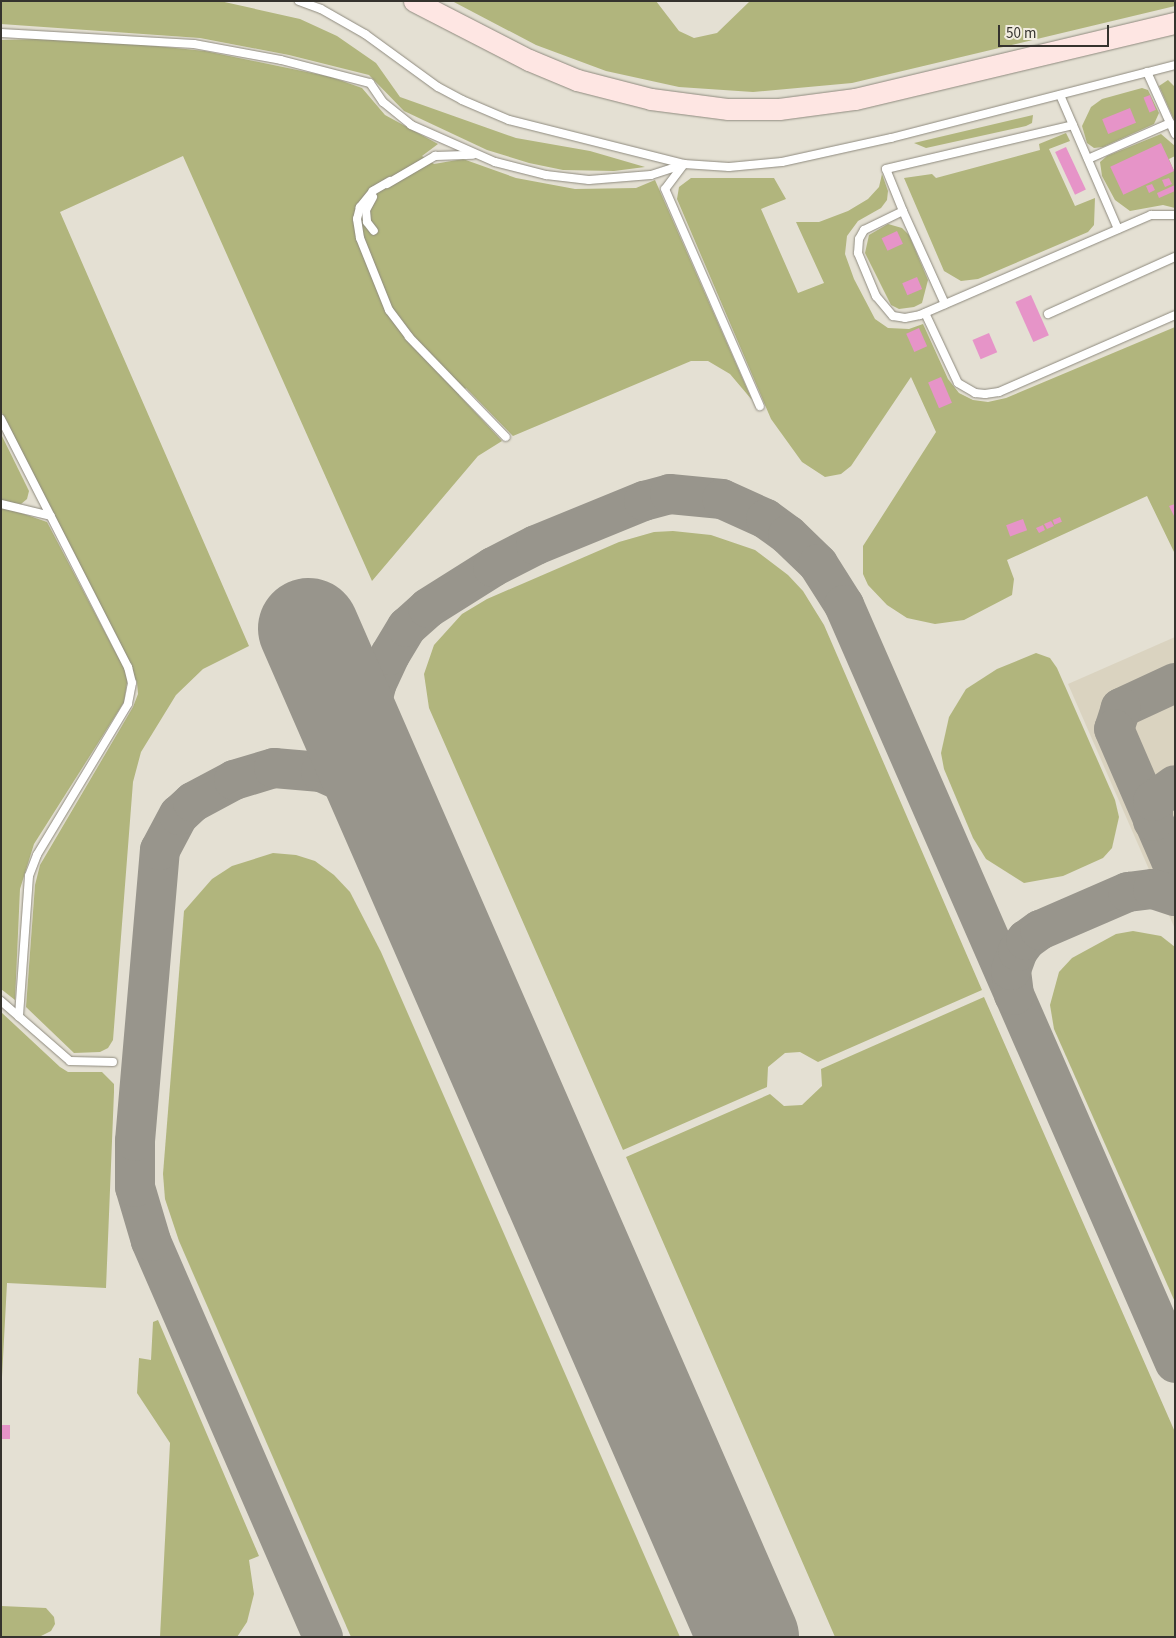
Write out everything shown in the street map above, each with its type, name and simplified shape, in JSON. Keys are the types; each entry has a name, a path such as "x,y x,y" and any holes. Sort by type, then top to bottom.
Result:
{"street":[{"path":"414,1 529,60 602,88 677,104 745,109 805,106 855,99 1175,23"}],"lane":[{"path":"299,1 321,9 365,34 438,87 462,100 509,120 684,164 729,167 782,162 1060,95 1175,65"},
{"path":"1,33 194,44 281,60 370,83 383,102 411,125 480,155 546,175 589,180 651,175 684,164"},
{"path":"1147,72 1175,134"},
{"path":"1060,95 1118,229"},
{"path":"1088,159 1170,123"},
{"path":"945,304 886,169 1073,126"},
{"path":"480,155 435,156 373,191 360,207 357,219 360,238 389,310 409,338 506,437"},
{"path":"684,164 665,189 760,406"},
{"path":"374,231 367,222 366,210 374,196 390,180"},
{"path":"904,210 864,230 859,239 858,252 883,307 893,316 905,318 925,313 1151,214 1175,215"},
{"path":"1048,314 1175,257"},
{"path":"925,313 958,383 975,393 985,394 999,392 1175,315"},
{"path":"1,419 128,666 132,693 37,855 29,876 19,1017"},
{"path":"1,504 51,516"},
{"path":"1,1001 70,1061 113,1062"}],"shaded area":[{"path":"1175,637 1175,929 1068,684"}],"green space":[{"path":"1,1 220,1 300,19 337,36 376,63 400,97 516,138 590,151 645,167 614,171 563,170 529,163 487,150 404,111 369,75 289,55 200,38 1,24"},
{"path":"452,1 656,1 679,31 694,38 717,33 750,1 1175,1 1175,6 852,83 753,92 679,87 606,71 536,45"},
{"path":"77,38 205,51 331,77 362,88 385,115 438,144 422,156 434,164 463,159 516,178 575,189 636,188 655,180 752,400 730,374 708,361 691,361 513,436 466,388 459,395 502,441 478,456 372,581 183,156 60,212 249,646 203,669 176,695 141,752 133,782 113,1040 108,1048 100,1052 74,1053 26,1007 35,885 40,865 133,707 138,694 137,682 1,411 1,40"},
{"path":"1168,80 1175,87 1175,122 1159,86"},
{"path":"1142,88 1148,90 1159,113 1154,124 1103,147 1094,148 1087,143 1082,126 1091,107 1102,99"},
{"path":"1033,115 1032,123 1026,126 926,148 914,143"},
{"path":"1066,133 1070,141 1049,149 1075,206 1095,198 1094,225 1088,232 978,279 961,281 944,271 904,178 932,174 936,178 1040,150 1039,144"},
{"path":"1161,134 1175,146 1175,156 1169,159 1175,173 1175,208 1163,205 1130,211 1115,200 1102,176 1100,162 1107,156"},
{"path":"882,174 888,191 887,200 881,208 858,221 847,236 845,254 854,279 875,319 888,328 909,329 923,324 948,379 959,393 973,400 988,402 1006,398 1175,327 1175,554 1147,496 1007,560 1014,579 1012,595 964,620 935,624 907,618 887,605 868,585 863,574 863,546 936,432 911,377 851,466 841,474 825,477 802,462 771,419 677,199 679,187 691,178 774,178 786,199 761,209 798,293 824,283 796,222 819,222 848,211 868,199 879,187"},
{"path":"888,224 902,228 909,235 928,280 922,303 914,307 899,309 891,305 865,253 869,235"},
{"path":"1,434 29,491 27,499 21,504 1,502"},
{"path":"1,506 47,522 128,676 124,702 34,844 20,889 15,1000 1,989"},
{"path":"673,531 711,535 755,550 788,575 803,591 824,625 982,990 818,1062 800,1052 785,1053 768,1067 767,1087 623,1150 429,708 424,674 434,645 462,614 487,599 619,542 654,532"},
{"path":"1036,653 1050,658 1057,668 1115,800 1119,817 1112,848 1103,858 1063,876 1024,883 986,859 973,838 944,769 941,753 949,717 966,689 997,669"},
{"path":"273,853 296,855 315,861 334,875 350,892 381,952 680,1637 351,1637 179,1241 165,1199 163,1174 184,911 212,879 232,866"},
{"path":"1133,931 1161,936 1175,947 1175,1302 1054,1029 1050,1005 1059,972 1072,958 1116,934"},
{"path":"984,997 1175,1432 1175,1637 835,1637 626,1157 770,1094 784,1106 802,1105 822,1086 821,1069"},
{"path":"1,1012 60,1067 68,1072 102,1072 114,1084 114,1092 106,1288 7,1283 1,1396"},
{"path":"158,1320 259,1556 249,1560 254,1594 247,1622 237,1637 160,1637 170,1443 137,1393 139,1358 151,1360 153,1322"},
{"path":"1,1606 46,1608 54,1617 55,1624 51,1631 39,1637 1,1637"}],"building":[{"path":"1150,95 1156,110 1150,112 1144,98"},
{"path":"1130,108 1136,123 1108,134 1102,119"},
{"path":"1161,143 1174,171 1123,195 1110,167"},
{"path":"1066,147 1086,190 1075,195 1055,152"},
{"path":"1169,178 1172,184 1165,187 1162,180"},
{"path":"1152,184 1155,190 1149,193 1146,186"},
{"path":"1175,185 1175,191 1159,198 1157,193"},
{"path":"897,231 903,244 888,251 882,238"},
{"path":"917,277 922,289 907,295 902,283"},
{"path":"1031,295 1049,335 1033,342 1015,302"},
{"path":"919,328 927,346 914,352 906,334"},
{"path":"989,333 997,352 981,359 972,340"},
{"path":"941,377 952,403 939,408 928,382"},
{"path":"1175,504 1175,518 1169,506"},
{"path":"1060,517 1062,522 1054,525 1053,520"},
{"path":"1023,519 1027,530 1010,536 1006,525"},
{"path":"1051,521 1054,526 1047,529 1044,524"},
{"path":"1043,525 1045,530 1039,533 1036,528"},
{"path":"1,1425 10,1425 10,1439 1,1439"}],"taxiway":[{"path":"372,774 369,714 376,685 390,655 407,627 428,608 493,567 536,545 644,501 670,494 722,499 766,519 788,535 818,564 844,605 1175,1363"},
{"path":"1175,683 1121,708 1114,729 1175,870"},
{"path":"323,1637 151,1241 135,1187 135,1141 160,850 179,815 193,802 234,780 274,768 321,772 346,783 370,800 398,836"},
{"path":"1153,821 1153,801 1175,785"},
{"path":"1014,995 1011,970 1018,951 1026,940 1040,930 1128,892 1153,889 1175,896"}],"runway":[{"path":"308,628 748,1637"}]}
